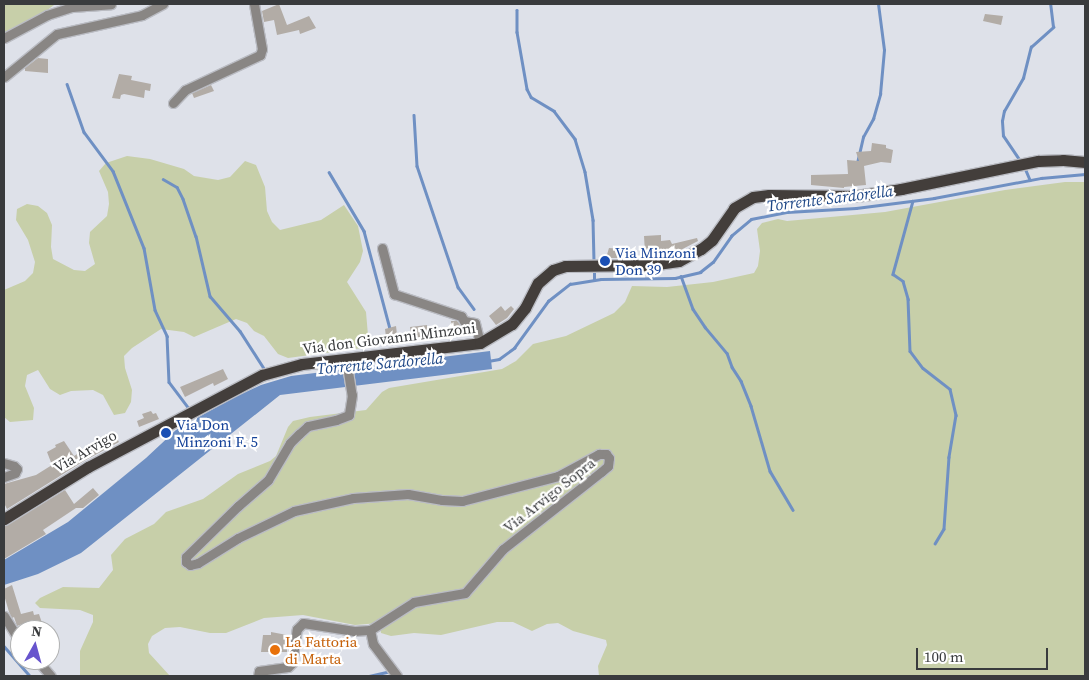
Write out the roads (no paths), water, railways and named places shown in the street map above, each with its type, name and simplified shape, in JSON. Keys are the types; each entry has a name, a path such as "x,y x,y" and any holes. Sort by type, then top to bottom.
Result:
{"main road":[{"name":"Via don Giovanni Minzoni","path":"185,416 224,394 271,372 302,364 346,362 480,343 512,324 525,308 542,278 553,270 565,266 650,264 679,260 701,249 712,240 734,208 754,197 769,195 856,196 901,189 1038,161 1063,160 1085,162"},
{"name":"Via Arvigo","path":"4,519 88,466 185,416"}],"street":[{"path":"4,38 56,12 72,7 111,4"},
{"path":"4,77 57,34 142,15 163,4"},
{"path":"174,103 185,90 260,54 261,44 254,4"},
{"path":"382,248 394,294 461,316 464,321 475,322 480,343"},
{"name":"Via Arvigo Sopra","path":"346,362 352,395 349,414 336,420 308,426 299,434 290,443 268,480 195,546 186,557 186,562 190,565 198,563 238,538 294,510 353,498 398,495 462,501 558,476 599,454 606,454 610,458 608,466 601,472 503,549 465,593 414,602 370,630"},
{"path":"4,464 14,466 17,469 16,473 4,477"},
{"path":"258,676 259,671 282,669 292,663 297,629 302,623 354,631 370,630 372,644 397,676"}],"water":[{"path":"490,351 492,369 280,395 81,553 38,574 4,585 4,560 68,522 146,458 176,430 229,400 261,385 291,376"}],"waterway":[{"path":"857,163 863,137 873,119 880,94 884,50 878,4"},
{"path":"1020,161 1003,136 1002,121 1004,111 1023,78 1031,47 1053,27 1050,4"},
{"path":"517,10 517,32 527,89 531,97 554,111 575,139 585,172 593,220 594,262"},
{"path":"67,84 84,132 113,171 144,248 155,310 167,336 169,382 189,409"},
{"path":"414,115 417,166 458,287 474,309"},
{"path":"1025,168 1030,180"},
{"path":"329,172 364,231 390,329"},
{"name":"Torrente Sardorella","path":"488,361 499,359 514,348 548,301 570,284 601,279 675,278 700,272 713,262 731,236 751,219 787,212 856,208 934,198 1041,178 1085,174"},
{"path":"163,179 177,187 183,199 196,236 210,296 240,331 265,370"},
{"path":"913,201 893,274 903,281 908,299 910,351 923,368 950,389 956,415 949,457 944,529 935,544"},
{"path":"594,268 594,280"},
{"path":"681,276 693,309 705,327 727,353 732,367 741,381 751,406 770,471 793,510"},
{"path":"4,646 30,676"},
{"path":"369,676 390,671"}],"place":[{"name":"Via Minzoni Don 39","path":"605,261"},
{"name":"Via Don Minzoni F. 5","path":"166,433"},
{"name":"La Fattoria di Marta","path":"275,650"}]}
